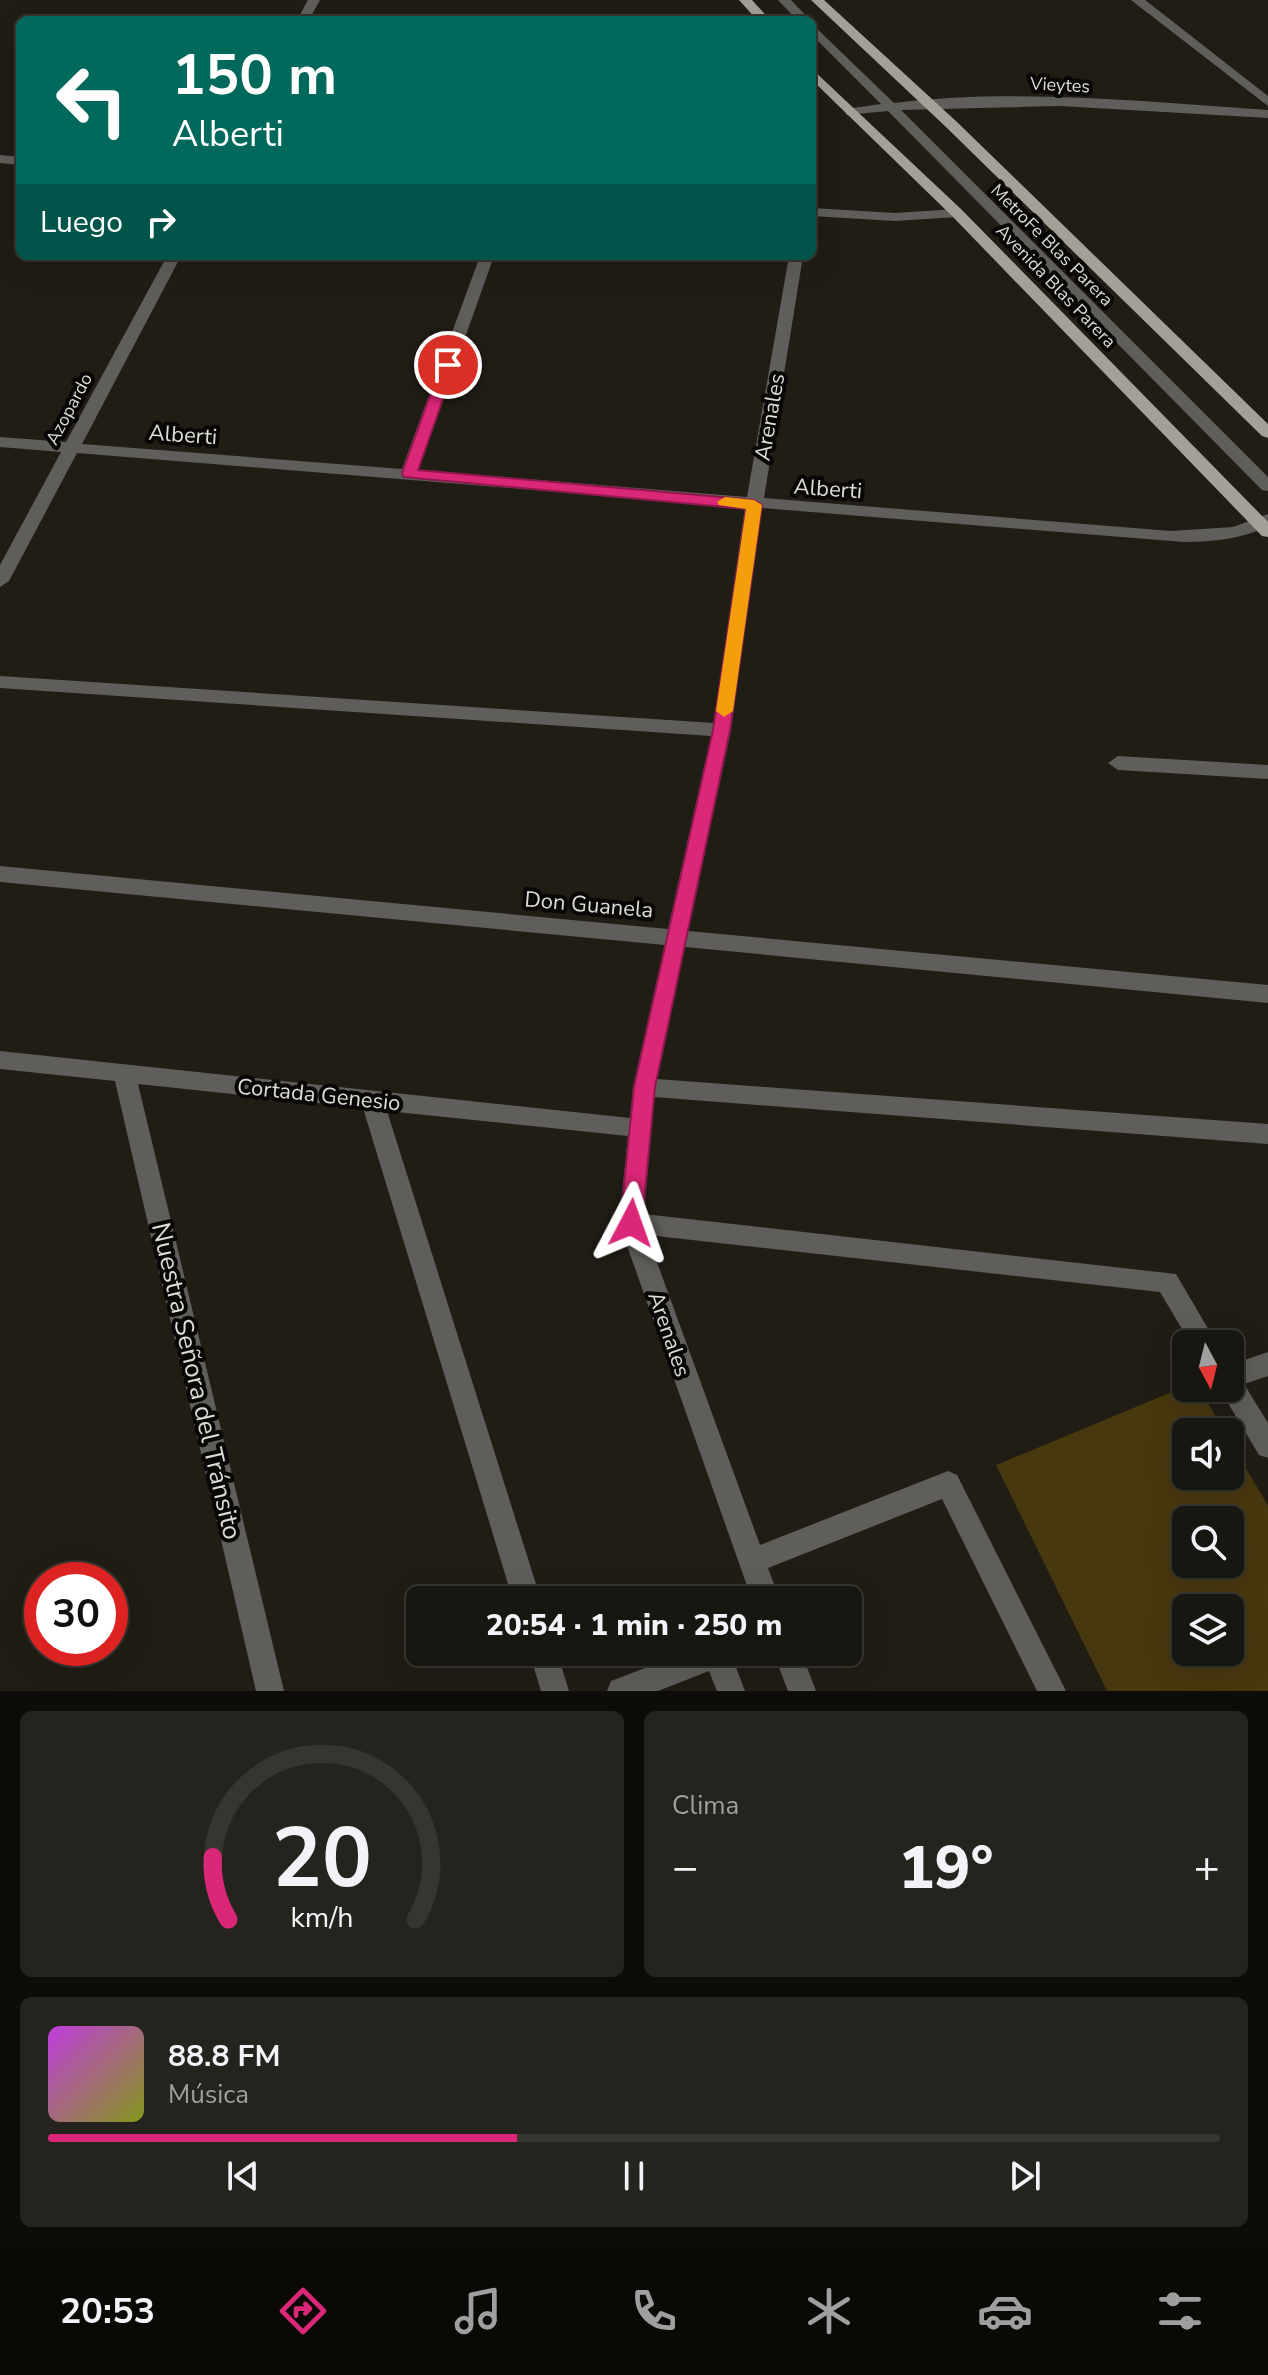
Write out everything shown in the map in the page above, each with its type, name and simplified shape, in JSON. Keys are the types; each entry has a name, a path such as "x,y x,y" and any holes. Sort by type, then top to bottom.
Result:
{"main road":[{"path":"745,0 760,16"},
{"name":"Avenida Blas Parera","path":"817,0 928,103 1268,433"},
{"name":"Avenida Blas Parera","path":"816,77 957,213 1265,525"}],"street":[{"path":"784,0 800,16"},
{"path":"1137,0 1268,102"},
{"name":"MetroFe Blas Parera","path":"816,32 1268,486"},
{"name":"Vieytes","path":"851,112 928,103 1006,100 1268,114"},
{"path":"816,212 895,217 957,213"},
{"name":"Azopardo","path":"0,581 172,260"},
{"path":"409,473 486,260"},
{"name":"Arenales","path":"760,1586 631,1223 644,1087 722,730 754,505 795,260"},
{"name":"Alberti","path":"0,442 409,473 754,505 1195,537 1232,534 1265,525"},
{"path":"0,682 722,730"},
{"path":"1118,763 1268,772"},
{"name":"Don Guanela","path":"0,874 1268,994"},
{"name":"Cortada Genesio","path":"0,1060 638,1128"},
{"name":"Nuestra Señora del Tránsito","path":"124,1072 270,1691"},
{"path":"644,1087 1268,1134"},
{"path":"372,1100 523,1586"},
{"path":"631,1223 1167,1282 1196,1330"},
{"path":"1244,1372 1268,1364"},
{"path":"1241,1402 1268,1446"},
{"path":"750,1562 948,1484 1052,1691"},
{"path":"547,1666 555,1691"},
{"path":"621,1691 687,1666"},
{"path":"724,1666 731,1691"},
{"path":"792,1666 802,1691"}],"shaded area":[{"path":"1172,1392 1172,1402 1207,1402 1217,1418 1172,1418 1172,1490 1244,1490 1244,1465 1268,1506 1268,1691 1107,1691 996,1465"}],"slow traffic":[{"path":"724,711 754,505 725,502"}],"route":[{"path":"448,365 409,473 754,505 722,730 644,1087 631,1223"}]}
